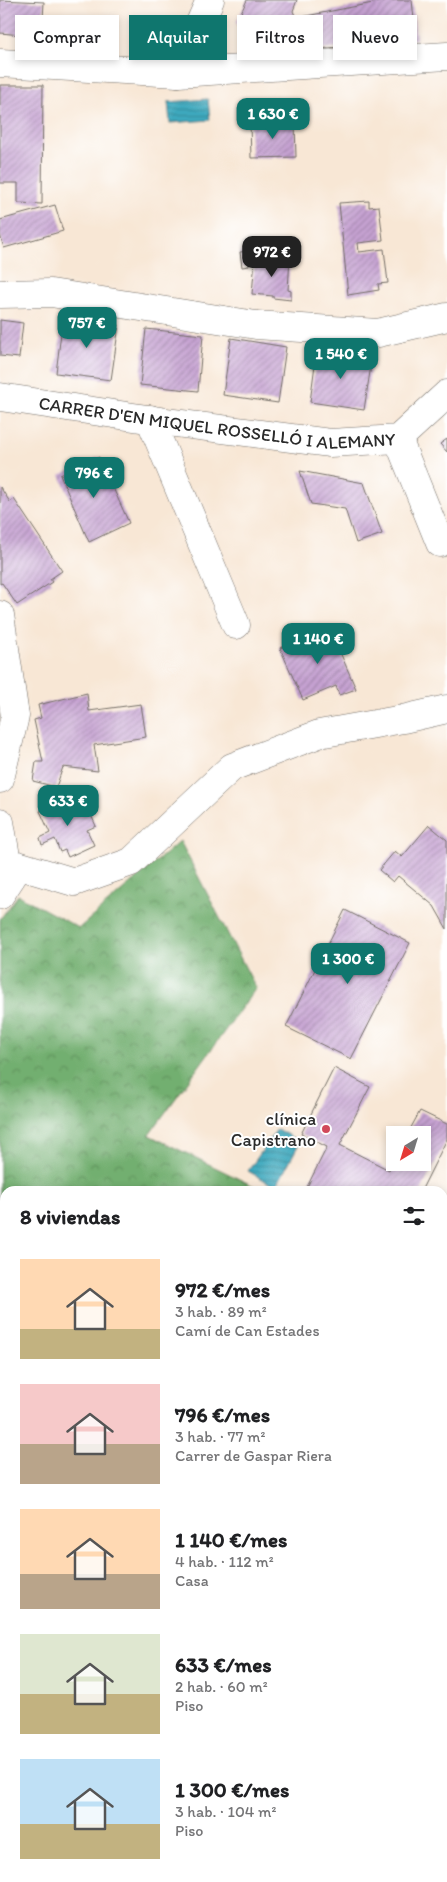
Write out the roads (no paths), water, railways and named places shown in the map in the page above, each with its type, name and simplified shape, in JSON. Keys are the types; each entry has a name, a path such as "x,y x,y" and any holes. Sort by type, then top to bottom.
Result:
{"street":[{"path":"178,73 210,0"},
{"path":"0,63 178,73 447,56"},
{"path":"0,294 51,293 256,325 378,333 447,317"},
{"name":"CARRER D'EN MIQUEL ROSSELLÓ I ALEMANY","path":"0,397 330,443 398,438 447,394"},
{"path":"150,419 236,624"},
{"path":"398,438 440,543"},
{"path":"0,615 15,716 0,779"},
{"path":"0,822 7,862 74,882 131,862 232,767 319,734 403,719 446,709"},
{"path":"0,895 20,866"}],"water":[{"path":"208,99 210,120 170,123 168,102"},
{"path":"277,1129 300,1142 277,1186 248,1171"}],"place":[{"name":"clínica Capistrano","path":"326,1129"}]}
